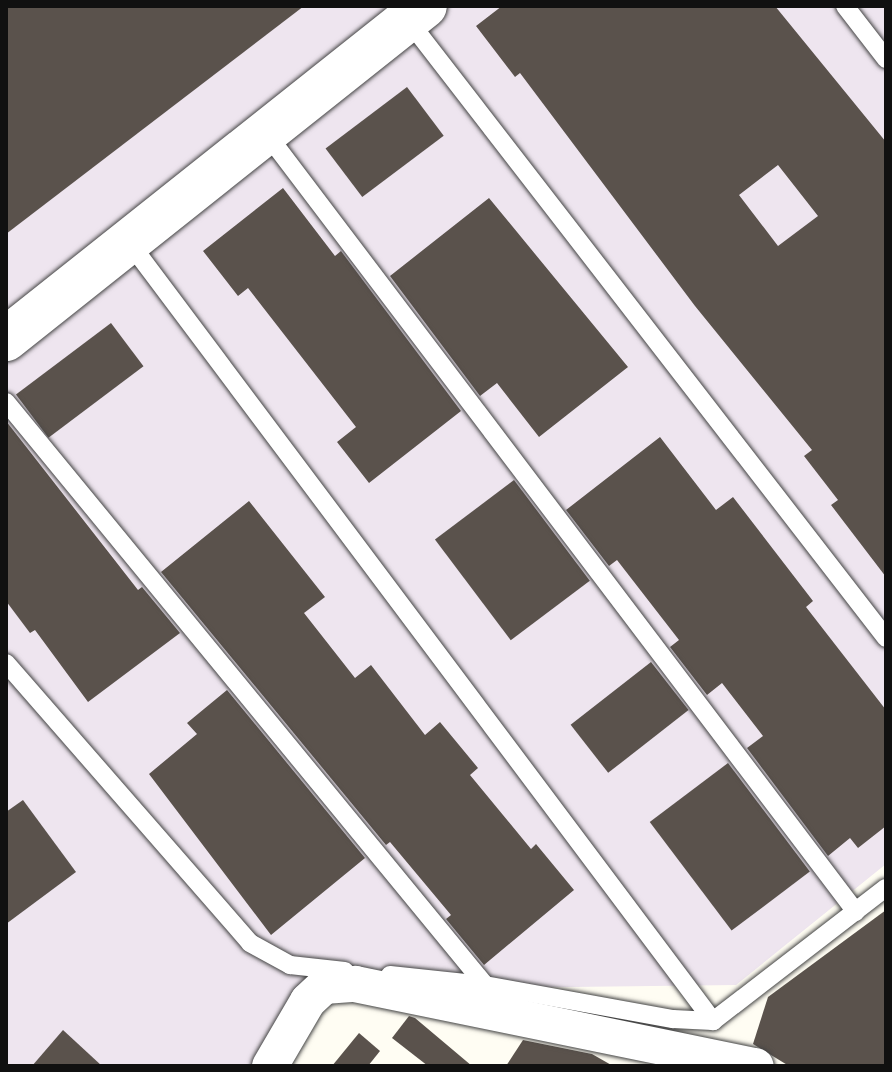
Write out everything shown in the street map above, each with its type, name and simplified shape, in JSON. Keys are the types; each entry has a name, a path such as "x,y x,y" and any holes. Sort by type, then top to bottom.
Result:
{"street":[{"path":"6,339 416,13"},
{"path":"270,1066 308,1001 324,986 355,984 756,1066"}],"lane":[{"path":"845,6 886,59"},
{"path":"416,13 886,638"},
{"path":"266,133 856,912"},
{"path":"129,242 713,1021"},
{"path":"6,402 485,985"},
{"path":"6,663 250,943 271,958 290,965 485,985 673,1019 713,1021 886,888"}],"shaded area":[{"path":"6,6 886,6 886,864 736,985 325,990 261,1066 6,1066"}],"building":[{"path":"6,6 304,6 6,234"},
{"path":"502,6 775,6 886,142 886,577 831,505 838,500 804,456 812,450 695,306 520,73 515,77 476,26","holes":["778,165 818,216 778,246 739,195"]},
{"path":"407,87 444,136 362,197 326,148"},
{"path":"283,188 335,256 341,251 461,411 369,483 337,442 356,427 248,288 238,296 203,251"},
{"path":"489,198 628,367 539,437 497,383 480,396 390,276"},
{"path":"111,323 143,366 48,438 16,395"},
{"path":"6,421 138,590 142,587 180,633 88,702 35,630 30,633 6,601"},
{"path":"660,437 716,510 733,497 813,601 806,607 886,710 886,826 858,848 850,838 828,856 747,748 763,736 722,683 707,695 670,647 679,640 617,560 609,566 566,510"},
{"path":"514,480 590,581 511,640 435,540"},
{"path":"249,501 325,597 304,613 355,678 371,665 425,735 440,722 478,768 470,775 531,849 536,844 574,890 484,965 446,919 451,915 390,842 386,845 161,572"},
{"path":"651,662 689,710 608,773 571,725"},
{"path":"227,690 365,858 271,935 149,774 197,734 187,723"},
{"path":"728,763 810,872 732,931 650,822"},
{"path":"23,800 76,872 6,924 6,812"},
{"path":"886,910 886,1066 789,1066 753,1044 768,997"},
{"path":"409,1016 472,1066 428,1066 392,1038"},
{"path":"63,1030 102,1066 32,1066"},
{"path":"359,1033 380,1051 368,1066 332,1066"},
{"path":"523,1040 592,1054 613,1066 506,1066"}]}
